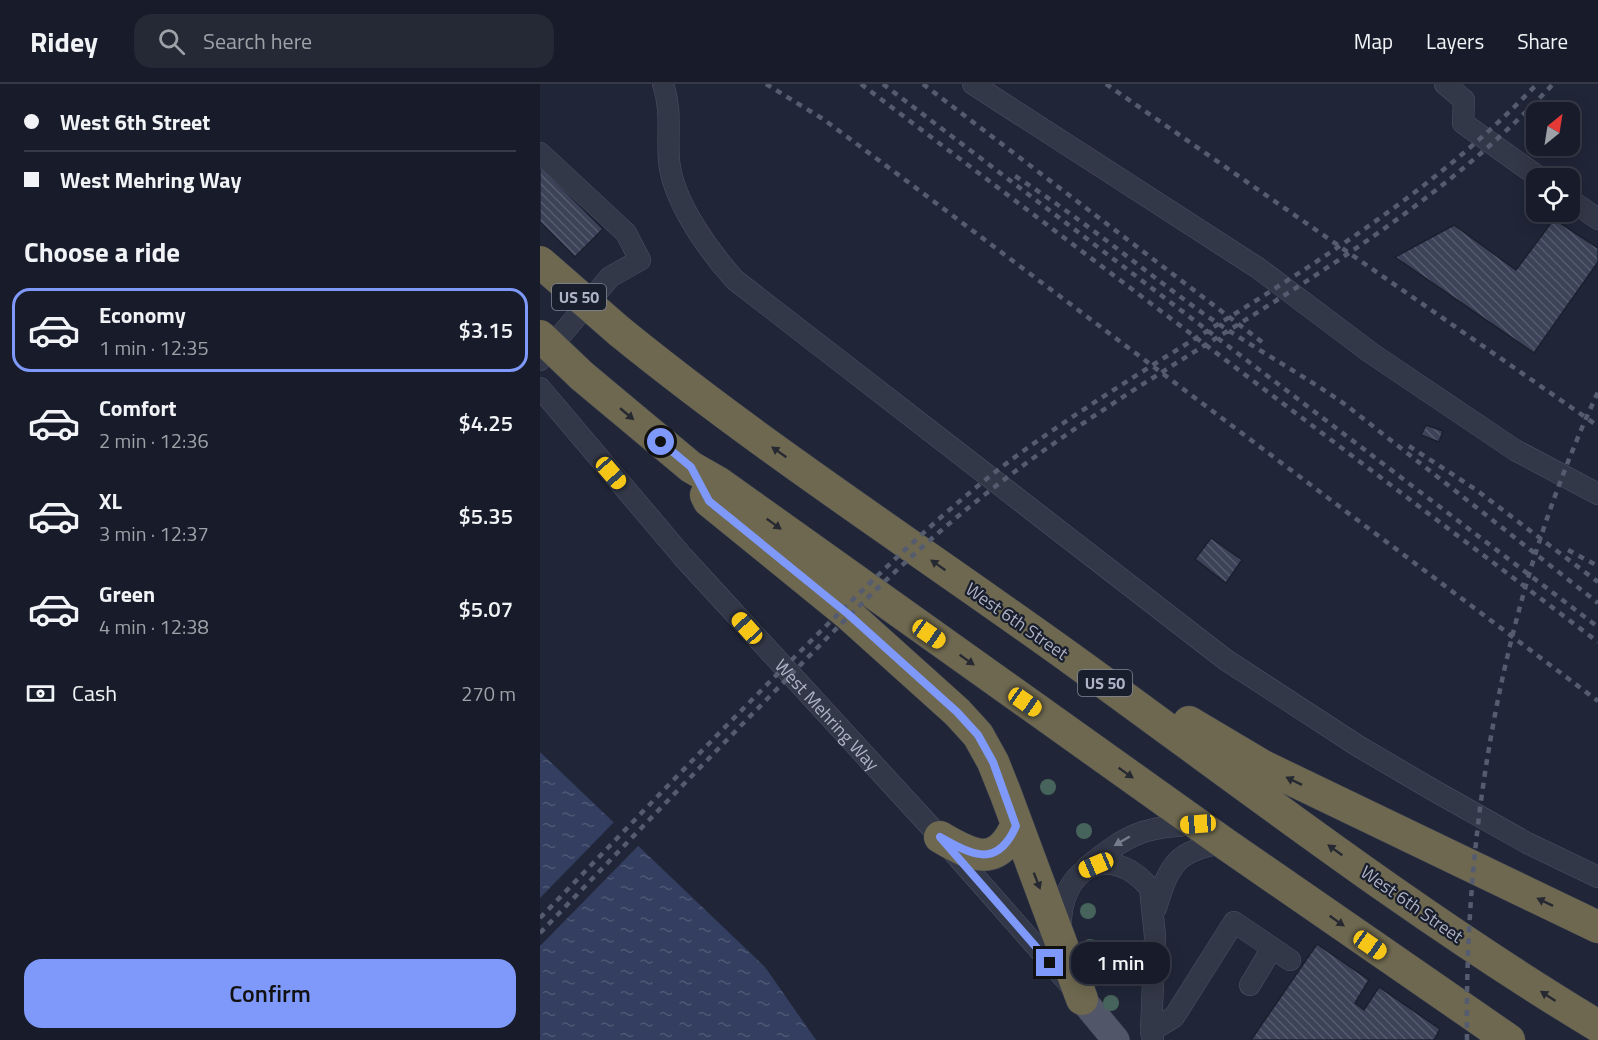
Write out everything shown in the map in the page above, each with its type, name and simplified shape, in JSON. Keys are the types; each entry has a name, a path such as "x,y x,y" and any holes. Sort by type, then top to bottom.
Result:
{"highway":[{"name":"West 6th Street","path":"540,262 688,387 1071,659 1445,930 1598,1026"},
{"path":"540,336 582,376 691,467 718,483 1224,843 1509,1040"},
{"path":"691,467 709,501 848,614 957,712 978,735 993,762 1082,999"},
{"path":"1071,659 1183,718 1263,766 1598,927"},
{"path":"940,837 966,852 988,855 1003,848 1016,826"}],"main road":[{"name":"West Mehring Way","path":"1082,999 1116,1040"}],"street":[{"path":"663,84 669,102 669,162 674,183 698,232 735,280 1226,660 1349,741 1527,843 1598,877"},
{"path":"973,84 1258,268 1371,353 1515,450 1598,494"},
{"path":"1445,84 1464,100 1462,123 1526,168"},
{"path":"540,153 626,233 640,260 610,277 540,360"},
{"path":"1580,207 1598,219"},
{"name":"West Mehring Way","path":"540,388 683,557 940,837 1082,999"},
{"path":"1062,947 1060,913 1065,894 1082,871 1111,848 1137,833 1152,827 1198,824"},
{"path":"1155,911 1165,879 1182,856 1195,848 1224,843"},
{"path":"1082,871 1111,863 1129,868 1150,888 1155,911 1152,1035"},
{"path":"1152,1035 1174,1017 1234,922 1290,960"},
{"path":"1250,985 1272,948"}],"water":[{"path":"540,752 765,967 816,1040 540,1040"}],"pier":[{"path":"616,820 640,844 540,946 540,898"}],"building":[{"path":"540,166 603,229 575,257 540,222"},
{"path":"1552,222 1559,222 1598,248 1598,262 1534,353 1395,257 1454,225 1516,270"},
{"path":"1426,425 1443,431 1439,442 1421,435"},
{"path":"1211,538 1242,560 1226,583 1195,559"},
{"path":"1317,944 1369,980 1355,1003 1364,1010 1379,987 1440,1029 1434,1040 1251,1040"}],"railway":[{"path":"766,84 823,119 900,176 1598,701"},
{"path":"861,84 1598,642"},
{"path":"883,84 1598,627"},
{"path":"923,84 1262,342"},
{"path":"1106,84 1598,426"},
{"path":"540,918 792,659 900,555 974,489 1026,449 1091,405 1356,235 1419,189 1480,139 1537,84"},
{"path":"540,933 828,637 881,585 963,512 1062,438 1354,250 1424,199 1491,145 1553,84"},
{"path":"1015,176 1087,226 1204,314 1346,405 1598,603"},
{"path":"1467,1040 1468,957 1473,874 1482,791 1496,709 1514,628 1537,547 1565,469 1598,392"},
{"path":"1409,446 1475,489 1598,582"},
{"path":"1568,550 1598,566"}],"route":[{"path":"661,442 691,467 709,501 848,614 957,712 978,735 993,762 1016,826 1003,848 988,855 966,852 940,837 1050,963"}]}
